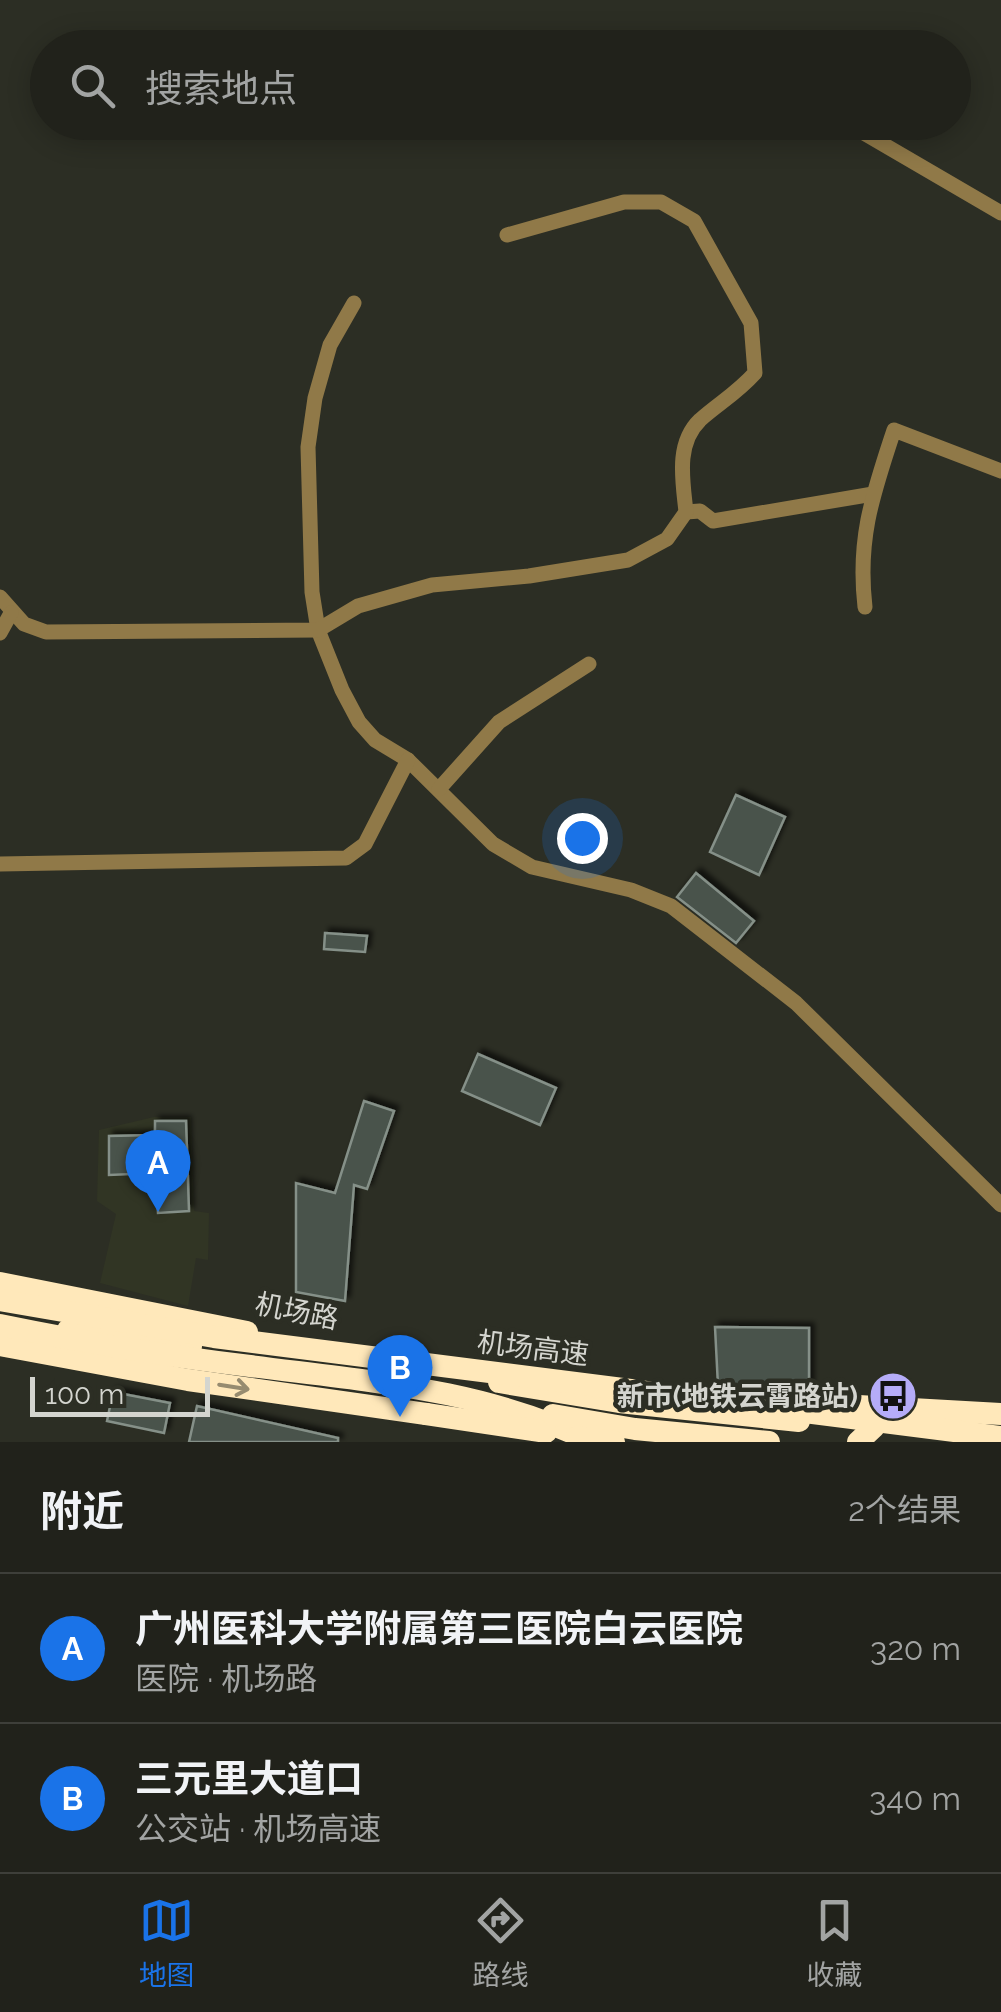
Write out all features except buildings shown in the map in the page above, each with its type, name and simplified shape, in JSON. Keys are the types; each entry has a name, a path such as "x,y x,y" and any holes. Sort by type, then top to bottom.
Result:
{"highway":[{"name":"机场路","path":"0,1283 573,1396 768,1430 1001,1436"},
{"name":"机场高速","path":"0,1300 214,1337 1001,1436"},
{"path":"0,1325 116,1334 191,1346 587,1421 768,1430"},
{"name":"机场高速","path":"0,1325 146,1352 460,1396 550,1422 592,1442"},
{"path":"0,1345 207,1382 614,1442"},
{"path":"668,1394 1001,1414"},
{"path":"565,1432 586,1429 596,1420 593,1406 573,1396"},
{"path":"750,1442 757,1426 768,1430"}],"street":[{"path":"876,140 1001,213"},
{"path":"0,598 24,624 46,632 318,630 358,606 432,586 628,560 667,539 686,512 681,468 689,435 699,421 736,395 755,373 751,323 694,221 661,202 624,202 507,235"},
{"path":"354,303 330,345 315,398 308,447 312,592 318,630 359,722 375,740 408,760 493,844 532,867 631,890 671,906 796,1003 1001,1205"},
{"path":"865,607 861,575 866,515 894,430 1001,471"},
{"path":"686,512 700,512 713,521 873,494"},
{"path":"0,633 11,614"},
{"path":"439,789 499,722 589,664"},
{"path":"0,864 346,858 364,844 408,760"}],"shaded area":[{"path":"154,1117 191,1117 194,1211 209,1213 208,1260 196,1258 188,1306 100,1283 116,1214 97,1201 99,1130"}],"place":[{"name":"广州医科大学附属第三医院白云医院","path":"158,1212"},
{"name":"新市(地铁云霄路站)","path":"893,1396"},
{"name":"三元里大道口","path":"400,1417"}]}
